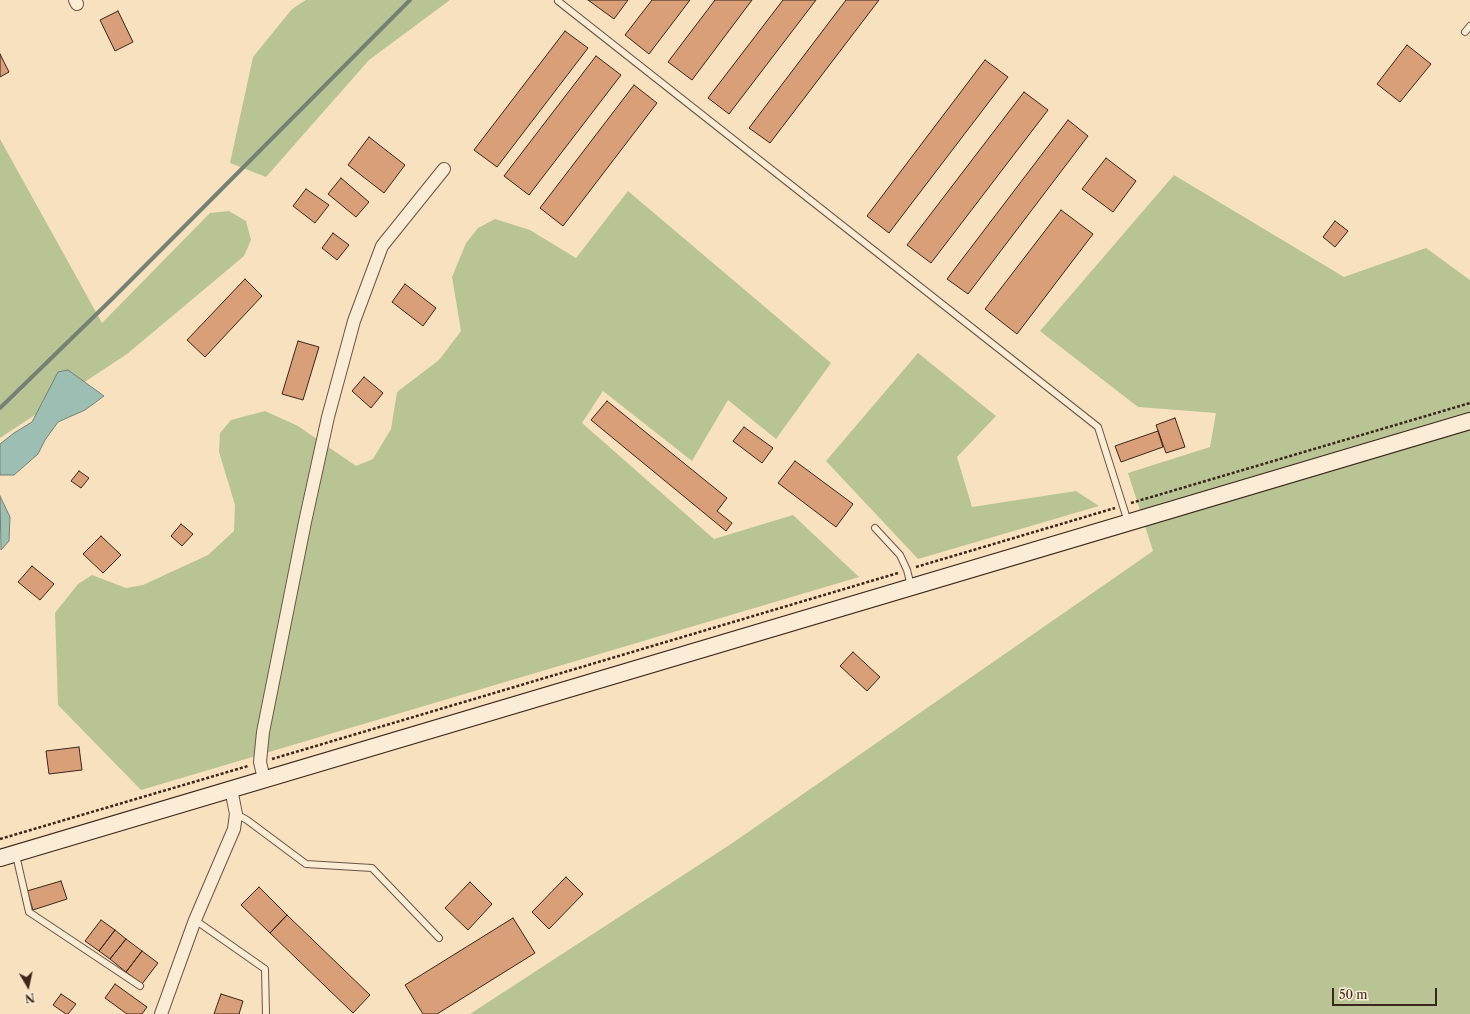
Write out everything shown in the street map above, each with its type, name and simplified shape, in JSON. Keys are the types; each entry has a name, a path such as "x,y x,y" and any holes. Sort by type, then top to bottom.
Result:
{"street":[{"path":"264,779 260,762 263,732 305,522 328,417 354,320 382,246 444,169"},
{"path":"0,858 1470,421"},
{"path":"161,1014 195,920 234,829 236,814 231,789"}],"lane":[{"path":"558,1 1098,427 1128,522"},
{"path":"1465,32 1470,26"},
{"path":"874,528 900,555 907,570 911,586"},
{"path":"236,814 247,820 306,864 372,868 439,938"},
{"path":"16,853 29,912 140,986"},
{"path":"195,920 265,969 266,1014"}],"path":[{"path":"0,839 1470,403"}],"green space":[{"path":"306,0 450,0 369,60 266,177 230,163 253,57 292,9"},
{"path":"0,139 102,323 210,213 229,211 246,221 251,240 244,256 127,354 0,438"},
{"path":"1174,175 1344,277 1426,248 1470,280 1470,1014 470,1014 731,844 1153,551 1128,473 1210,447 1216,413 1138,407 1040,331"},
{"path":"628,191 831,363 776,439 728,400 692,461 603,391 582,423 714,539 793,515 859,577 141,790 58,705 55,613 78,584 92,575 126,588 143,585 208,555 234,531 235,505 219,452 220,433 231,420 265,411 298,426 356,466 373,459 391,429 397,392 439,360 461,331 452,277 466,243 478,228 495,219 530,230 576,258"},
{"path":"918,353 996,416 957,457 972,507 1076,491 1099,506 918,559 826,461"}],"water":[{"path":"68,370 104,396 85,410 58,422 45,440 38,454 14,475 0,475 0,444 32,422 58,372"},
{"path":"0,496 10,517 9,541 1,550"}],"building":[{"path":"588,0 628,0 614,19"},
{"path":"652,0 690,0 649,54 625,35"},
{"path":"715,0 752,0 692,80 668,62"},
{"path":"783,0 816,0 729,114 708,98"},
{"path":"846,0 879,0 770,143 749,128"},
{"path":"118,11 133,42 115,51 100,20"},
{"path":"565,31 588,48 497,167 474,150"},
{"path":"1407,45 1431,64 1400,102 1377,84"},
{"path":"0,54 9,72 0,77"},
{"path":"596,56 621,75 529,195 504,176"},
{"path":"985,60 1008,77 889,233 867,216"},
{"path":"634,85 657,103 563,226 540,208"},
{"path":"1024,92 1048,110 931,263 907,245"},
{"path":"1068,120 1088,136 968,294 947,279"},
{"path":"369,137 405,165 384,193 348,165"},
{"path":"1106,158 1136,181 1113,212 1082,189"},
{"path":"341,178 369,202 356,217 328,194"},
{"path":"306,189 329,205 315,223 293,206"},
{"path":"1061,210 1093,234 1017,334 985,309"},
{"path":"1335,221 1348,231 1335,247 1323,237"},
{"path":"333,233 349,245 337,260 322,248"},
{"path":"245,279 262,296 205,357 187,340"},
{"path":"405,284 436,308 423,326 392,302"},
{"path":"298,341 319,347 303,400 282,394"},
{"path":"364,377 383,393 371,408 352,391"},
{"path":"607,401 727,498 717,511 732,523 726,531 591,420"},
{"path":"1175,418 1185,447 1166,453 1156,425"},
{"path":"744,427 773,448 762,463 733,441"},
{"path":"1158,431 1163,447 1121,462 1115,446"},
{"path":"795,461 853,504 836,527 778,483"},
{"path":"79,471 89,478 81,488 71,481"},
{"path":"181,524 193,534 182,546 171,536"},
{"path":"101,536 121,555 103,573 83,554"},
{"path":"32,566 54,584 40,600 18,582"},
{"path":"853,652 880,677 867,691 840,666"},
{"path":"79,747 82,770 49,774 46,751"},
{"path":"566,877 583,894 549,929 532,912"},
{"path":"61,881 67,899 33,910 27,891"},
{"path":"470,882 492,904 468,930 445,908"},
{"path":"259,887 287,915 270,933 241,905"},
{"path":"287,915 370,995 353,1013 270,933"},
{"path":"513,918 535,953 437,1014 423,1014 405,985"},
{"path":"101,920 115,930 99,951 85,941"},
{"path":"115,930 126,939 110,959 99,951"},
{"path":"126,939 142,951 126,972 110,959"},
{"path":"142,951 158,963 142,984 126,972"},
{"path":"115,984 147,1007 142,1014 127,1014 105,998"},
{"path":"61,994 76,1004 68,1014 53,1005"},
{"path":"221,994 243,1001 239,1014 214,1014"}],"waterway":[{"path":"0,408 113,298 410,0"}]}
